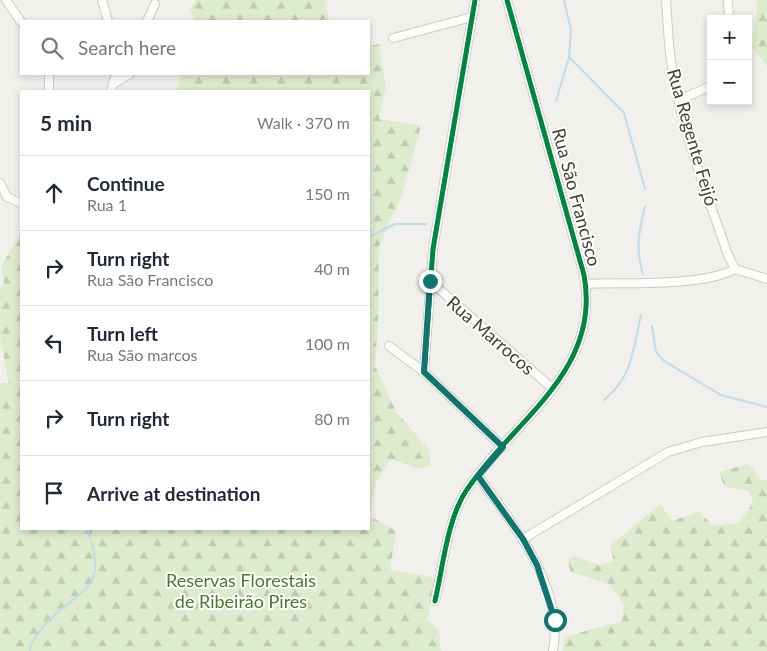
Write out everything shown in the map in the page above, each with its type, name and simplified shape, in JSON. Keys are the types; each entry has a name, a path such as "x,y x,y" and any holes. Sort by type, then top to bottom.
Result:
{"street":[{"path":"6,0 20,21"},
{"path":"102,0 108,20"},
{"path":"424,372 433,249 475,0"},
{"name":"Rua São Francisco","path":"435,601 456,511 466,491 553,389 574,354 582,331 587,300 585,284 524,53 507,0"},
{"name":"Rua Regente Feijó","path":"666,0 672,72 679,100 728,255 735,269"},
{"path":"728,0 729,15"},
{"path":"147,20 155,4"},
{"path":"393,38 472,17"},
{"path":"49,75 49,90"},
{"path":"112,88 116,75"},
{"path":"112,88 129,75"},
{"path":"679,100 707,88"},
{"path":"0,183 7,197 20,203"},
{"path":"585,284 698,280 720,276 735,269 767,279"},
{"name":"Rua Marrocos","path":"430,281 553,389"},
{"path":"389,346 424,372 503,447"},
{"path":"523,539 668,452 691,444 767,432"},
{"path":"478,476 523,539 537,565 556,628 554,651"}],"green space":[{"path":"196,0 325,0 329,20 195,20 190,10"},
{"path":"758,0 767,0 767,66 752,48"},
{"name":"Reservas Florestais de Ribeirão Pires","path":"379,44 386,87 379,119 421,126 402,194 379,246 375,366 396,412 430,451 430,465 420,469 391,459 376,482 370,516 370,90 176,90 182,75 370,75 370,46"},
{"name":"Reservas Florestais de Ribeirão Pires","path":"20,234 20,530 370,530 370,516 396,531 390,570 436,578 427,620 439,629 441,651 0,651 0,383 9,384 0,338 0,288 4,283 1,267"},
{"path":"748,464 761,479 767,481 767,651 563,651 564,637 622,621 624,604 609,584 571,572 567,560 574,556 598,565 614,561 610,546 660,504 673,521 699,511 712,525 739,523 753,503 749,491 724,486 719,472"}],"waterway":[{"path":"564,0 571,30 569,57 624,113 645,189"},
{"path":"556,101 569,57"},
{"path":"643,274 639,257 639,240 645,206"},
{"path":"370,236 395,224 426,224"},
{"path":"604,400 614,391 626,372 641,315"},
{"path":"652,326 656,352 664,361 721,395 767,407"},
{"path":"30,651 33,641 42,628 87,588 93,579 95,567 94,551 87,530"}],"cycle path":[{"path":"424,372 433,249 475,0"},
{"path":"435,601 446,544 454,516 466,491 485,466 549,393 567,368 580,340 586,309 584,275 507,0"}],"route":[{"path":"430,281 424,372 503,447 478,476 523,539 537,565 555,620"}]}
